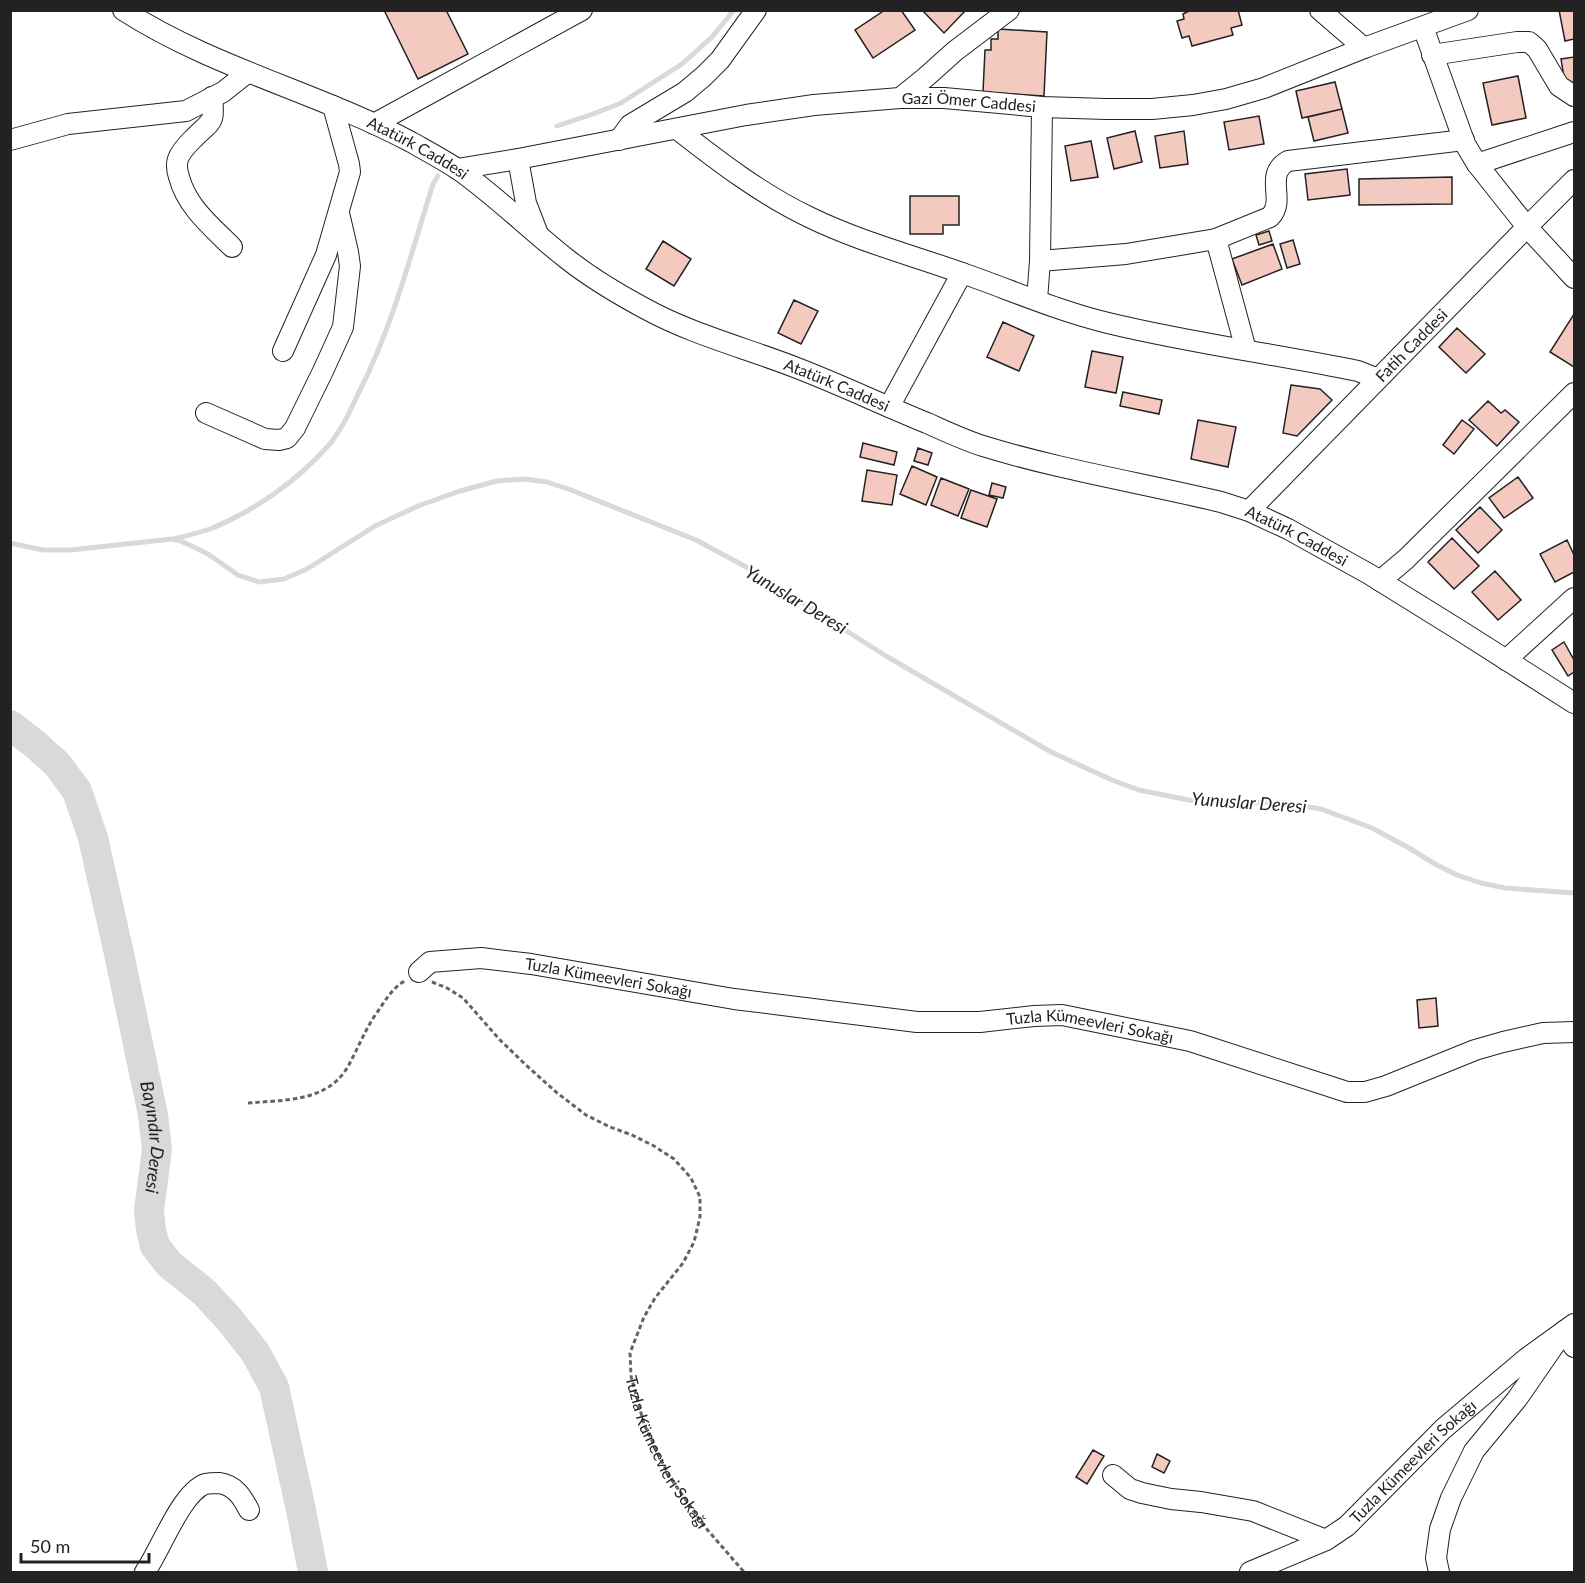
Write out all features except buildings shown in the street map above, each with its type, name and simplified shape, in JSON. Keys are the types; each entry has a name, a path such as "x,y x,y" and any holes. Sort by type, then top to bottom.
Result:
{"street":[{"name":"Atatürk Caddesi","path":"123,10 152,29 247,73 374,124 458,169 569,260 644,309 683,328 816,375 955,436 985,446 1249,511 1288,529 1380,581 1575,704"},
{"path":"374,124 582,10"},
{"path":"619,140 630,125 685,92 704,76 720,60 756,10"},
{"path":"900,98 955,51 1009,10"},
{"path":"1320,10 1364,48"},
{"name":"Gazi Ömer Caddesi","path":"458,169 746,115 814,105 900,98 944,98 1042,107 1129,109 1193,105 1226,99 1264,88 1468,10"},
{"path":"1423,27 1464,140 1477,165 1527,227 1575,278"},
{"path":"1432,56 1517,42 1530,42 1537,49 1559,86 1575,96"},
{"path":"10,141 68,124 186,111 223,92 247,73"},
{"path":"212,97 214,112 210,124 183,149 178,159 177,169 182,190 194,209 232,247"},
{"path":"283,351 326,255 350,172 333,106"},
{"path":"1037,300 1040,261 1042,107"},
{"path":"677,129 736,173 807,216 849,234 1082,316 1358,371 1378,379"},
{"path":"1477,165 1575,132"},
{"path":"1040,261 1126,254 1216,239 1270,217 1275,212 1278,170 1288,161 1464,140"},
{"path":"518,159 526,203 538,234"},
{"name":"Fatih Caddesi","path":"1249,511 1575,180"},
{"path":"206,413 265,438 279,440 287,438 295,428 343,327 350,266 339,213"},
{"path":"1216,239 1246,350"},
{"path":"889,407 962,273"},
{"path":"1380,581 1406,559 1575,393"},
{"path":"1506,660 1575,598"},
{"name":"Tuzla Kümeevleri Sokağı","path":"419,972 430,962 481,958 531,964 734,999 917,1022 980,1022 1062,1015 1190,1041 1347,1092 1365,1092 1386,1086 1475,1050 1503,1042 1543,1033 1575,1032"},
{"name":"Tuzla Kümeevleri Sokağı","path":"1250,1572 1326,1540 1347,1526 1443,1429 1527,1358 1571,1334"},
{"name":"Tuzla Kümeevleri Sokağı","path":"1439,1572 1436,1558 1440,1529 1450,1498 1474,1451 1571,1334"},
{"path":"1113,1475 1130,1489 1142,1493 1253,1511 1326,1540"},
{"path":"146,1572 175,1518 199,1487 212,1483 233,1488 241,1495 249,1510"}],"path":[{"path":"248,1103 313,1096 330,1088 345,1071 368,1027 390,993 397,985 419,972"},
{"name":"Tuzla Kümeevleri Sokağı","path":"419,972 424,979 447,988 463,998 500,1040 526,1065 586,1115 654,1146 674,1159 691,1178 700,1197 700,1217 694,1242 683,1263 655,1298 644,1317 630,1353 631,1376 644,1424 669,1476 705,1527 744,1572"}],"waterway":[{"path":"557,126 621,103 682,64 712,37 734,10"},
{"path":"174,539 210,529 242,514 274,494 302,472 333,440 350,412 382,340 401,289 433,184 438,176"},
{"name":"Yunuslar Deresi","path":"10,543 43,550 71,550 172,539 208,554 238,575 259,582 284,579 307,569 375,526 418,506 460,491 497,481 524,479 547,482 696,540 748,568 886,656 1051,752 1112,780 1139,790 1199,802 1287,803 1321,809 1372,828 1435,864 1481,883 1505,888 1574,893"},
{"name":"Bayındır Deresi","path":"10,725 57,764 77,791 93,838 153,1115 157,1150 149,1210 155,1246 169,1264 204,1292 229,1319 255,1352 274,1387 313,1572"}]}
